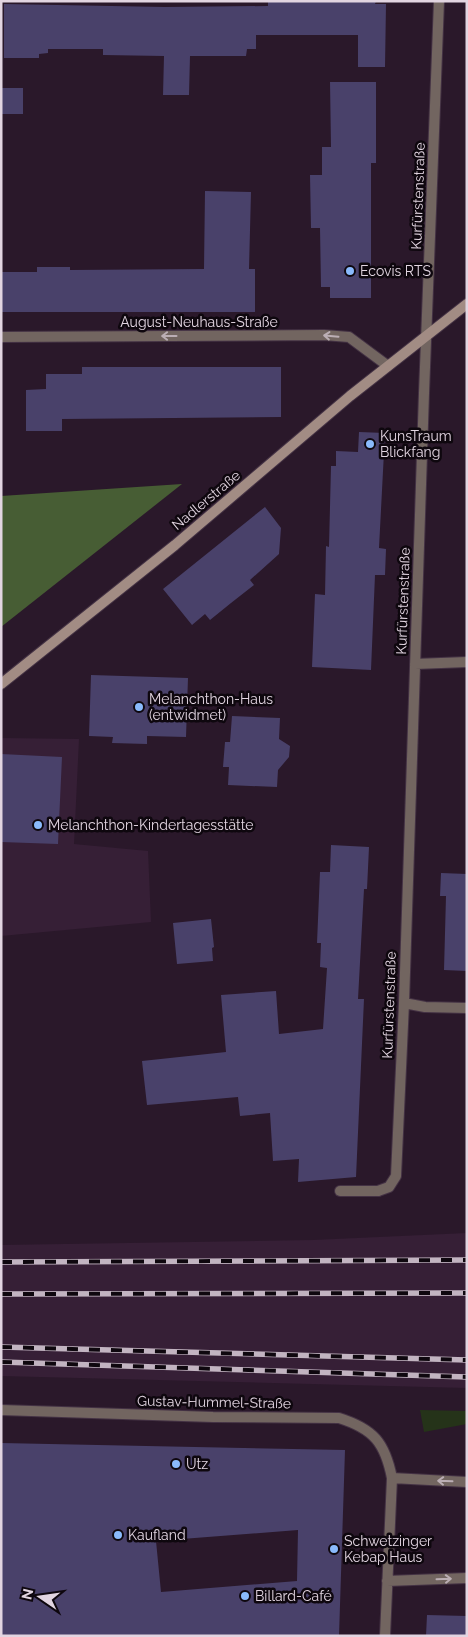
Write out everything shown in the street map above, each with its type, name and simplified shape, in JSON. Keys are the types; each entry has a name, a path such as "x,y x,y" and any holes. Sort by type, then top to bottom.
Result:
{"street":[{"name":"Kurfürstenstraße","path":"340,1192 378,1191 389,1187 396,1176 404,1003 439,1"},
{"name":"Nadlerstraße","path":"1,684 175,545 350,396 467,304"},
{"name":"August-Neuhaus-Straße","path":"1,337 324,335 349,338 388,366"},
{"path":"415,664 467,662"},
{"path":"404,1003 425,1007 467,1008"},
{"name":"Gustav-Hummel-Straße","path":"1,1410 213,1417 339,1418 358,1424 370,1433 381,1446 388,1461 392,1478 385,1636"},
{"path":"392,1478 467,1482"},
{"path":"387,1581 467,1578"}],"shaded area":[{"name":"Melanchthon-Kindertagesstätte","path":"1,738 79,739 74,844 148,851 151,922 1,936"},
{"path":"467,1233 467,1388 1,1376 1,1245 313,1240"}],"green space":[{"path":"182,484 1,627 1,496"},
{"path":"420,1410 467,1411 467,1424 424,1432"}],"building":[{"path":"268,1 376,1 375,4 386,4 385,67 358,67 358,35 256,35 256,49 247,49 246,56 190,56 189,95 163,95 164,56 103,55 103,49 48,49 48,53 39,54 39,58 4,58 4,4 165,7 268,6"},
{"path":"330,82 376,82 376,163 371,163 371,298 330,298 330,287 321,287 320,228 311,228 310,175 322,175 322,147 331,147"},
{"path":"1,88 23,88 23,114 1,114"},
{"path":"205,191 251,192 249,269 255,269 255,312 1,312 1,272 37,272 37,267 70,267 70,270 204,269"},
{"path":"82,367 281,367 281,417 62,419 62,431 26,431 26,390 46,389 46,374 82,374"},
{"path":"359,432 385,433 379,548 386,549 385,575 375,575 371,670 312,667 315,594 325,595 326,546 329,547 331,466 336,466 336,451 358,452"},
{"path":"265,507 281,528 279,554 250,580 254,585 210,620 205,614 192,625 163,589"},
{"name":"Melanchthon-Haus (entwidmet)","path":"91,675 188,678 186,737 147,736 147,744 112,743 113,737 89,736"},
{"path":"232,716 280,718 279,739 290,746 289,757 278,770 277,787 228,785 229,767 223,767 225,742 230,742"},
{"path":"1,754 62,757 58,844 1,842"},
{"path":"331,845 369,847 367,889 364,889 358,999 364,999 356,1177 298,1182 299,1159 273,1161 270,1113 240,1116 238,1097 147,1105 142,1061 226,1052 221,995 276,991 279,1034 323,1029 327,968 320,967 321,943 317,943 320,872 330,872"},
{"path":"441,873 467,874 467,971 444,970 446,896 440,896"},
{"path":"211,919 214,947 212,948 213,961 177,964 173,923"},
{"name":"Kaufland","path":"1,1443 345,1450 339,1636 1,1636","holes":["298,1530 297,1581 161,1592 156,1541"]},
{"path":"427,1615 467,1616 467,1636 426,1636"}],"railway":[{"path":"1,1262 467,1260"},
{"path":"1,1294 467,1293"},
{"path":"1,1347 467,1360"},
{"path":"1,1362 467,1377"}],"place":[{"name":"Ecovis RTS","path":"350,271"},
{"name":"KunsTraum Blickfang","path":"370,444"},
{"name":"Melanchthon-Haus (entwidmet)","path":"139,707"},
{"name":"Melanchthon-Kindertagesstätte","path":"38,825"},
{"name":"Utz","path":"176,1464"},
{"name":"Kaufland","path":"118,1535"},
{"name":"Schwetzinger Kebap Haus","path":"334,1549"},
{"name":"Billard-Café","path":"245,1596"}]}
